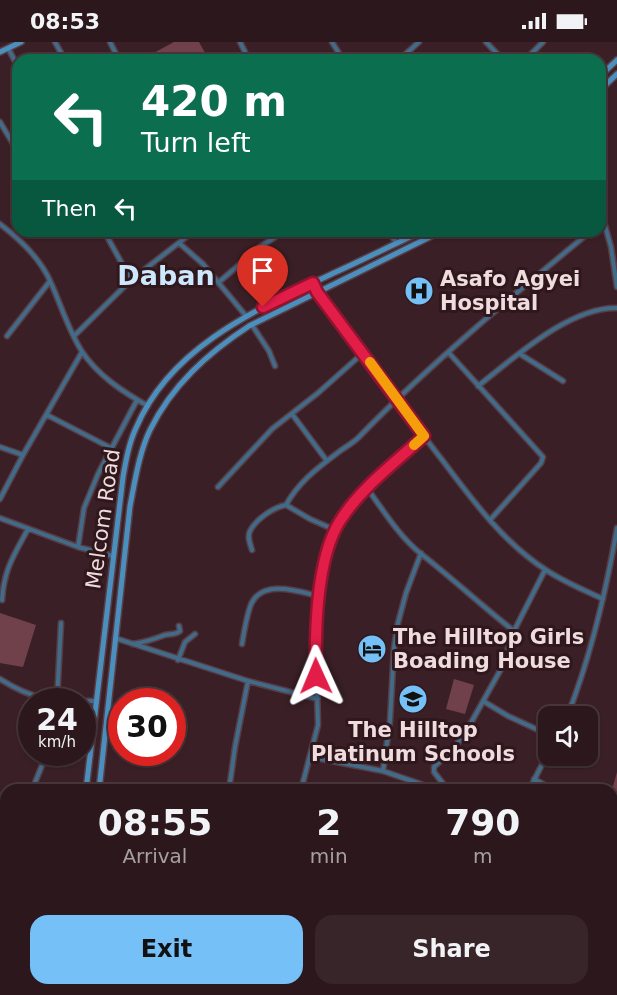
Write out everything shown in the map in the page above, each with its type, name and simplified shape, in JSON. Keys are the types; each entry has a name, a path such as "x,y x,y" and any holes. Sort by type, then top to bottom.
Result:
{"main road":[{"path":"0,52 21,42"},
{"path":"606,70 617,60"},
{"path":"606,84 617,74"},
{"name":"Melcom Road","path":"87,784 118,512 127,457 136,427 148,406 161,387 194,352 246,316 410,237"},
{"path":"100,784 130,506 144,449 160,412 194,368 224,342 252,325 430,237"},
{"path":"313,283 317,292"},
{"path":"148,406 160,412"}],"street":[{"path":"332,42 339,54"},
{"path":"486,42 497,54"},
{"path":"531,54 543,42"},
{"path":"405,54 416,43"},
{"path":"8,48 12,56"},
{"path":"0,122 12,142"},
{"path":"0,224 12,234"},
{"path":"606,225 617,287"},
{"path":"15,237 26,246 51,281 82,352 110,381 148,406"},
{"path":"107,237 132,280"},
{"path":"74,336 132,280 186,237"},
{"path":"219,282 275,237"},
{"path":"392,237 397,243"},
{"path":"252,550 249,539 251,530 268,512 286,505 298,485 359,437 395,399 584,237"},
{"path":"179,243 197,258 246,316"},
{"path":"7,336 51,281"},
{"path":"317,292 395,399 490,520 513,544 545,570 603,599"},
{"path":"478,386 520,354 574,318 588,312 617,308"},
{"path":"252,325 269,351 275,366"},
{"path":"0,499 22,455 82,352"},
{"path":"218,487 260,440 363,353"},
{"path":"449,353 543,456 541,463 490,520"},
{"path":"520,354 563,381"},
{"path":"78,547 84,508 111,448 137,400"},
{"path":"292,414 327,461"},
{"path":"47,415 111,448"},
{"path":"303,784 318,725 316,646 318,596 329,547 335,530 346,512 367,488 424,436"},
{"path":"0,447 22,455"},
{"path":"367,488 386,515 421,553 514,631"},
{"path":"286,505 335,530"},
{"path":"0,518 78,547 113,556"},
{"path":"571,706 582,676 603,599 617,528"},
{"path":"2,600 3,580 7,569 28,529"},
{"path":"383,771 390,721 394,648 398,623 421,553"},
{"path":"443,784 434,772 434,767 454,748 467,730 501,669 514,631 545,570"},
{"path":"242,644 250,604 260,594 271,589 282,588 318,596"},
{"path":"58,688 62,622"},
{"path":"133,644 156,640 163,635 177,634 180,631 179,626"},
{"path":"178,660 185,642 195,634"},
{"path":"115,638 178,660 318,699"},
{"path":"0,679 18,690"},
{"path":"230,784 248,681"},
{"path":"483,701 538,730"},
{"path":"311,757 383,771 421,784"},
{"path":"34,784 42,766"},
{"path":"532,784 541,766"},
{"path":"534,779 543,784"}],"shaded area":[{"path":"174,42 199,42 206,54 152,54"},
{"path":"0,613 36,625 23,667 0,663"},
{"path":"454,679 474,685 465,714 446,709"}],"slow traffic":[{"path":"370,362 424,436 414,445"}],"place":[{"name":"Asafo Agyei Hospital","path":"419,291"},
{"name":"The Hilltop Girls Boading House","path":"372,649"},
{"name":"The Hilltop Platinum Schools","path":"413,699"}],"district":[{"name":"Daban","path":"166,275"}],"route":[{"path":"263,307 313,283 317,292 424,436 367,488 352,504 335,530 318,596 316,676"}]}
